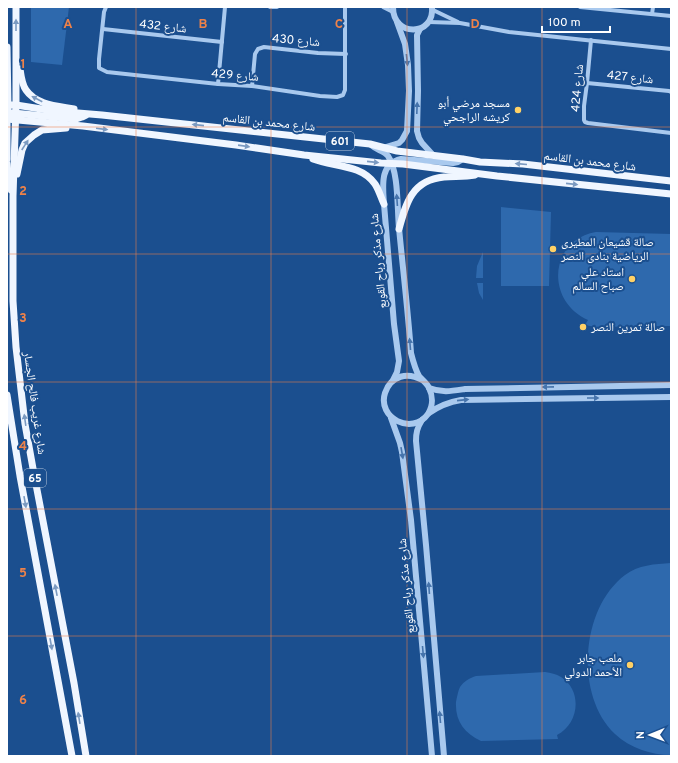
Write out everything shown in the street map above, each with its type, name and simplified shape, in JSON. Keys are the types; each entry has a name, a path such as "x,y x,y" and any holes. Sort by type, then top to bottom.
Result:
{"main road":[{"path":"7,159 16,39 16,7"},
{"path":"16,39 22,80 25,90 31,96 39,102 102,114"},
{"path":"7,47 10,112"},
{"name":"شارع محمد بن القاسم","path":"10,112 54,111 102,114 370,144 397,151 480,162 527,164 671,181"},
{"name":"شارع محمد بن القاسم","path":"10,112 83,126 304,155 403,164 479,174 671,194"},
{"name":"شارع غريب فالح الجسار","path":"10,112 13,196 13,301 21,393 25,424 74,683 86,756"},
{"path":"13,196 22,150 25,143 42,130 83,126"},
{"path":"304,155 318,161 361,172 376,185 384,204"},
{"path":"7,164 8,182 13,196"},
{"path":"399,229 407,202 416,189 422,184 437,178 479,174"},
{"name":"65","path":"7,395 72,756"}],"street":[{"name":"شارع 429","path":"106,7 104,12 99,68 107,72 218,84 252,86 337,97 343,95 345,90 345,7"},
{"path":"218,84 225,7"},
{"path":"270,7 277,7"},
{"path":"383,7 393,9 394,17 405,44 408,64 409,91 407,132 399,143 386,147"},
{"path":"580,7 607,8 671,16"},
{"path":"652,14 653,7"},
{"path":"397,22 407,29 420,29 429,22 432,16 433,8 460,23"},
{"path":"429,22 460,23 509,32 671,49"},
{"name":"شارع 432","path":"103,29 222,42"},
{"path":"420,29 417,35 417,131 422,143 433,155"},
{"name":"شارع 424","path":"591,40 584,106 585,122 671,133"},
{"name":"شارع 430","path":"252,86 255,54 258,49 264,48 346,54"},
{"name":"شارع 427","path":"587,83 671,92"},
{"path":"407,132 412,135 417,131"},
{"path":"370,144 375,149 387,154 392,164 396,160 401,159 453,163 463,159"},
{"name":"شارع مذكر رباح القوبع","path":"392,382 397,372 399,361 394,324 383,184 386,169 392,164 396,180 399,229 411,353 416,370 422,380"},
{"path":"425,416 431,408 432,394 422,380 410,375 397,378 392,382 384,395 386,410 395,420 406,424 418,422 440,406 462,400 671,397"},
{"path":"429,388 446,392 472,389 671,385"},
{"name":"شارع مذكر رباح القوبع","path":"390,416 402,452 411,520 432,756"},
{"name":"شارع مذكر رباح القوبع","path":"425,416 418,427 416,442 444,756"}],"shaded area":[{"path":"31,7 69,7 62,65 31,62"},
{"path":"501,207 551,212 549,286 501,286"},
{"path":"596,232 671,234 671,326 595,327 585,325 588,320 574,311 564,299 559,286 558,272 561,258 569,246 580,237"},
{"path":"483,252 483,278 476,278 477,266"},
{"path":"477,283 483,283 483,300 479,293"},
{"name":"ملعب جابر الأحمد الدولي","path":"671,563 671,755 663,755 641,750 627,743 615,734 602,718 593,698 589,676 588,653 592,630 599,609 610,590 625,575 635,569"},
{"path":"545,672 559,676 568,683 573,690 575,699 576,707 574,716 564,730 557,735 558,739 481,741 475,738 462,726 457,715 456,702 460,687 467,680 476,676"}],"place":[{"name":"مسجد مرضي أبو كريشه الراجحي","path":"518,110"},
{"name":"صالة قشيعان المطيرى الرياضية بنادى النصر","path":"553,249"},
{"name":"استاد علي صباح السالم","path":"632,279"},
{"name":"صالة تمرين النصر","path":"583,327"},
{"name":"ملعب جابر الأحمد الدولي","path":"630,665"}]}
